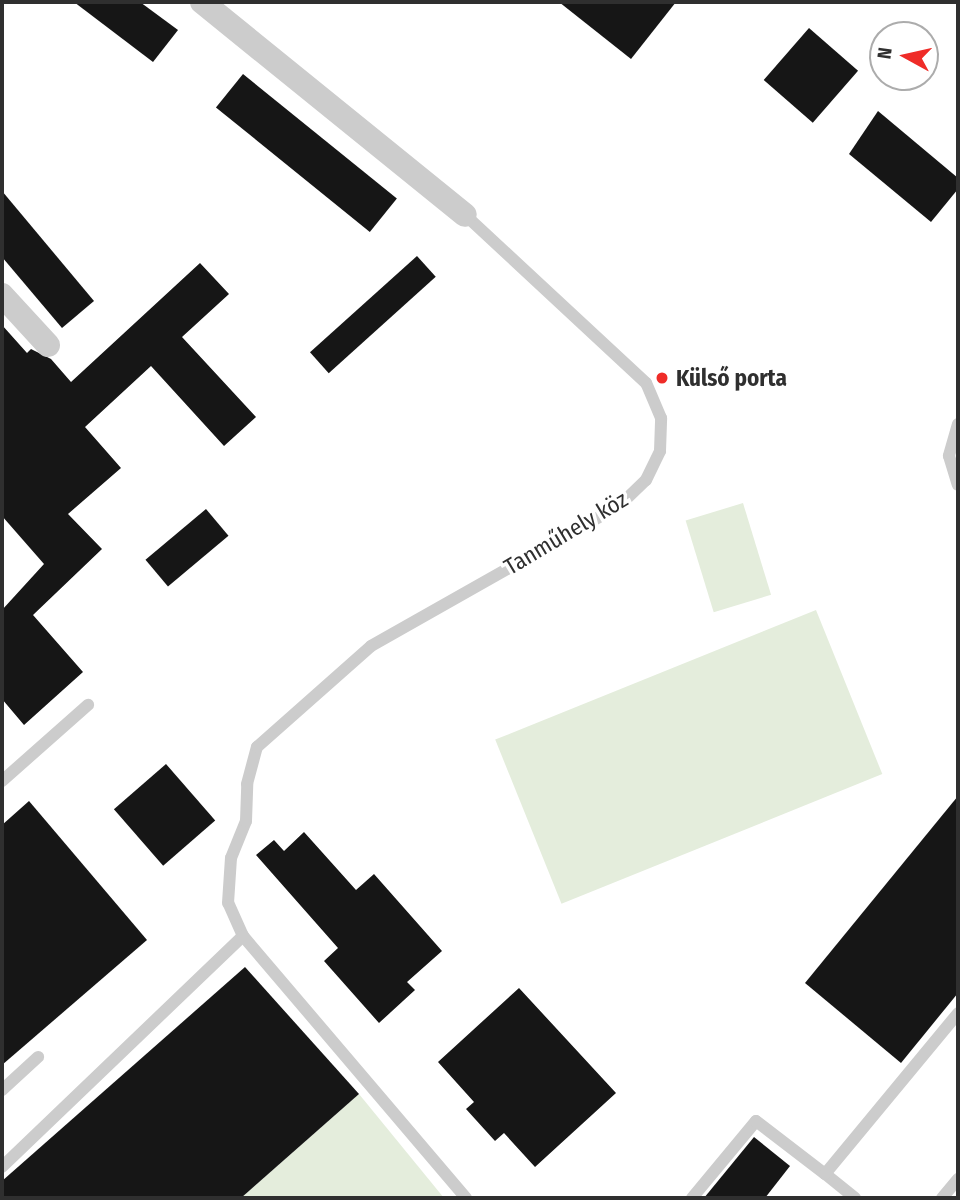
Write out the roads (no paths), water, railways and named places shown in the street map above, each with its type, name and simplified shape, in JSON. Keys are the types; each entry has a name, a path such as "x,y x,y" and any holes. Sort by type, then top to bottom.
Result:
{"street":[{"name":"Tanműhely köz","path":"202,2 465,215"},
{"path":"2,295 48,345"}],"lane":[{"name":"Tanműhely köz","path":"465,215 646,383 661,418 660,451 646,480 620,505 371,646 257,747 247,784 246,821 231,858 228,903 243,936 466,1198"},
{"path":"958,424 949,456 958,485"},
{"path":"2,781 88,705"},
{"path":"2,1167 243,936"},
{"path":"825,1174 958,1013"},
{"path":"2,1090 37,1057"},
{"path":"692,1198 756,1121 855,1198"},
{"path":"943,1198 958,1179"}],"place":[{"name":"Külső porta","path":"662,378"}]}
